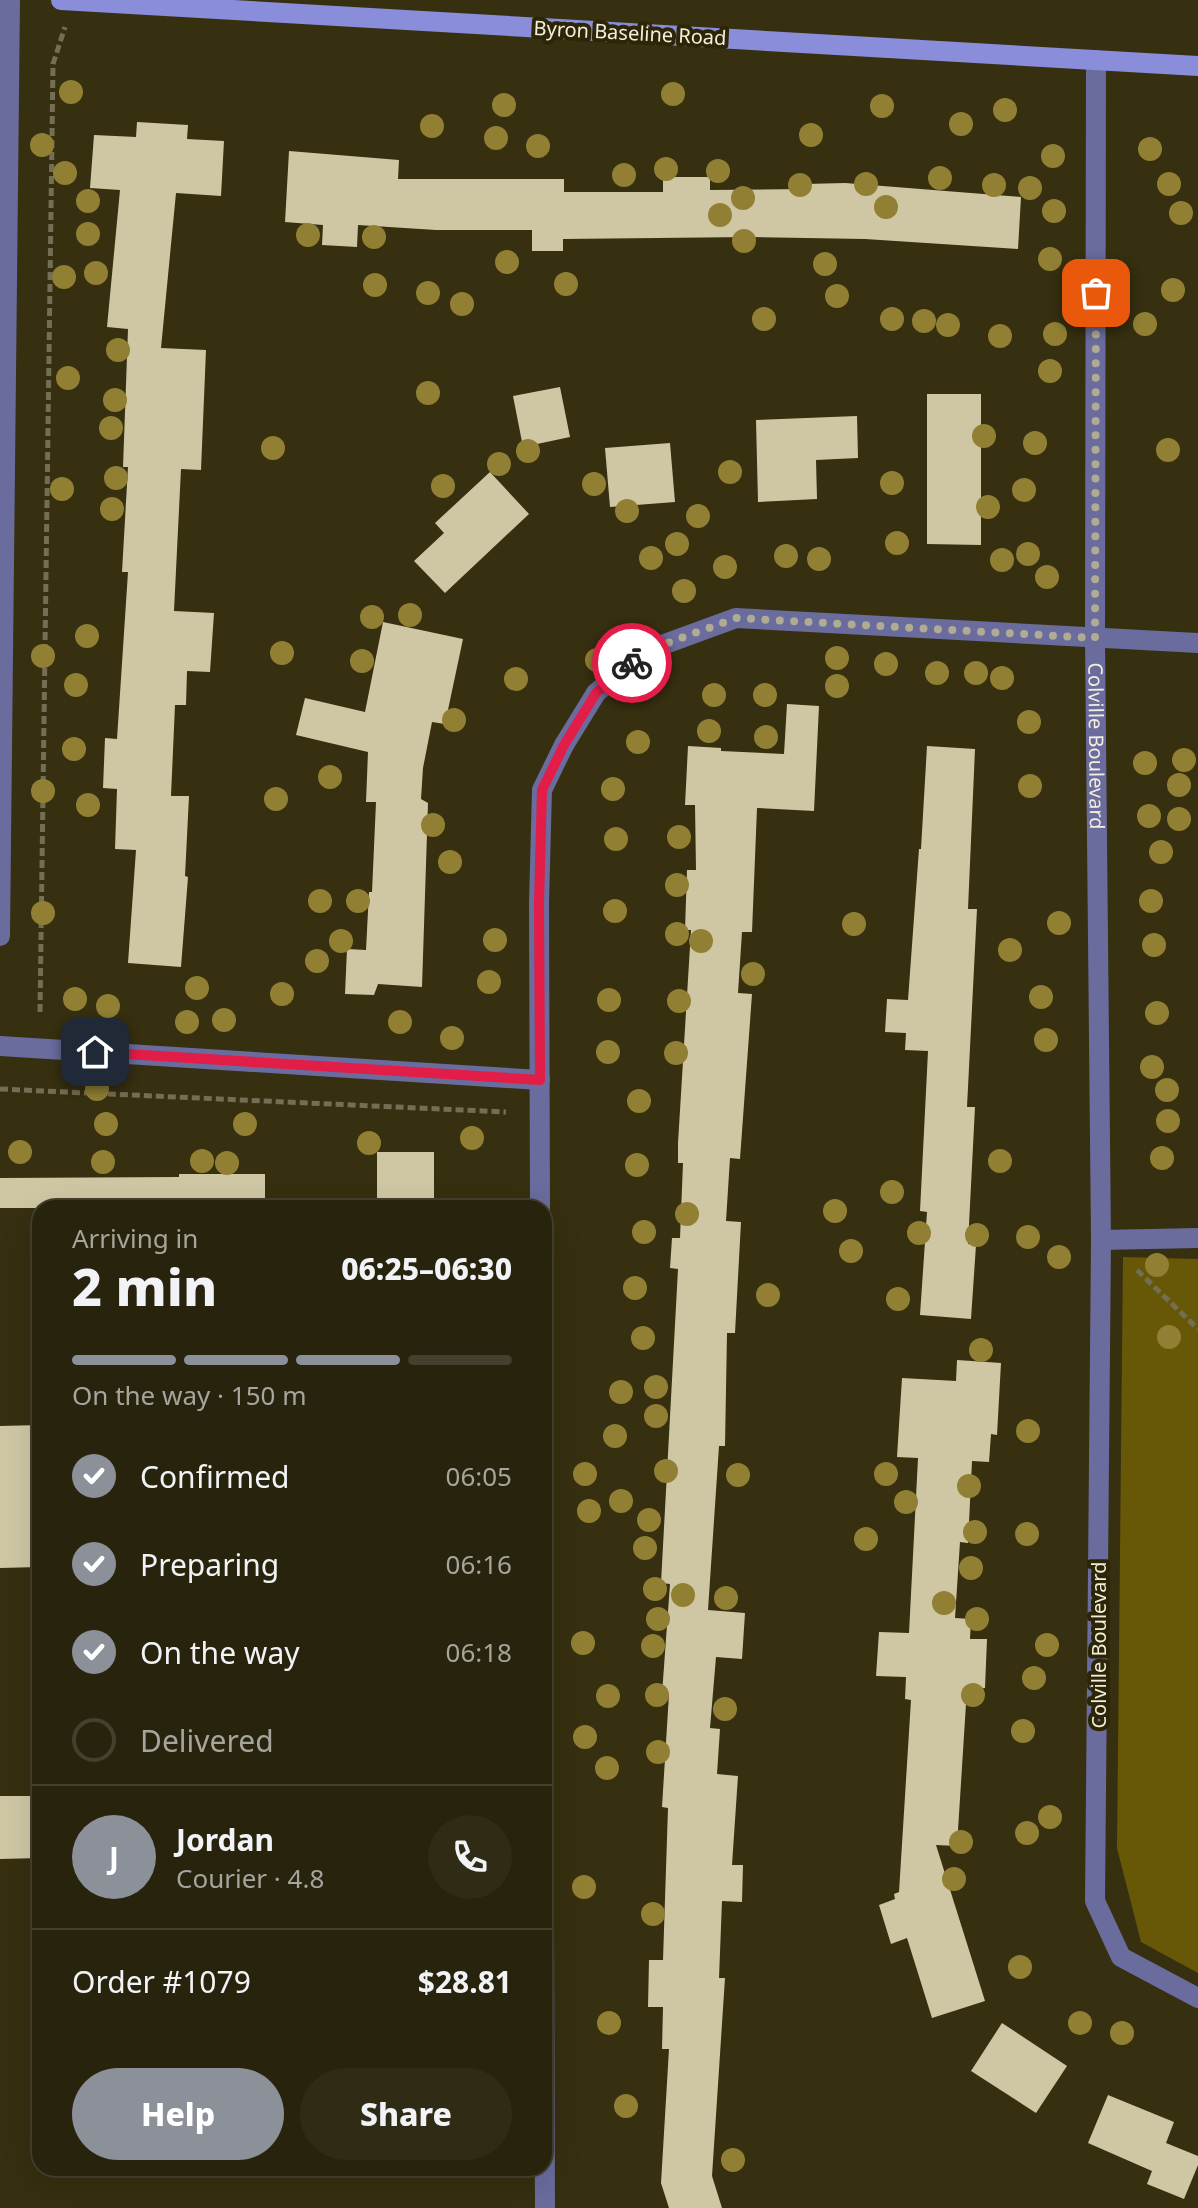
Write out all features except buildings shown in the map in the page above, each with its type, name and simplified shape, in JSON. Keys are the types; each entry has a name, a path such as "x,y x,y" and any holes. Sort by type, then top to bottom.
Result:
{"main road":[{"name":"Byron Baseline Road","path":"61,0 1198,66"}],"street":[{"path":"0,936 10,0"},
{"name":"Colville Boulevard","path":"1096,60 1095,638 1101,1240 1095,1901 1121,1957 1198,1998"},
{"path":"540,1200 539,903 542,790 564,745 596,693 643,652 736,618 1198,643"},
{"path":"0,1046 540,1080"},
{"path":"1101,1240 1198,1238"},
{"path":"545,2176 545,2208"}],"path":[{"path":"40,1012 53,64 74,1"},
{"path":"0,1089 506,1112"},
{"path":"1137,1269 1198,1329"}],"shaded area":[{"path":"1123,1257 1198,1259 1198,1973 1141,1942 1117,1848"}],"way so far":[{"path":"632,663 643,652 736,618 1095,638 1096,293"}],"route":[{"path":"95,1052 540,1080 542,790 564,745 596,693 632,663"}]}
